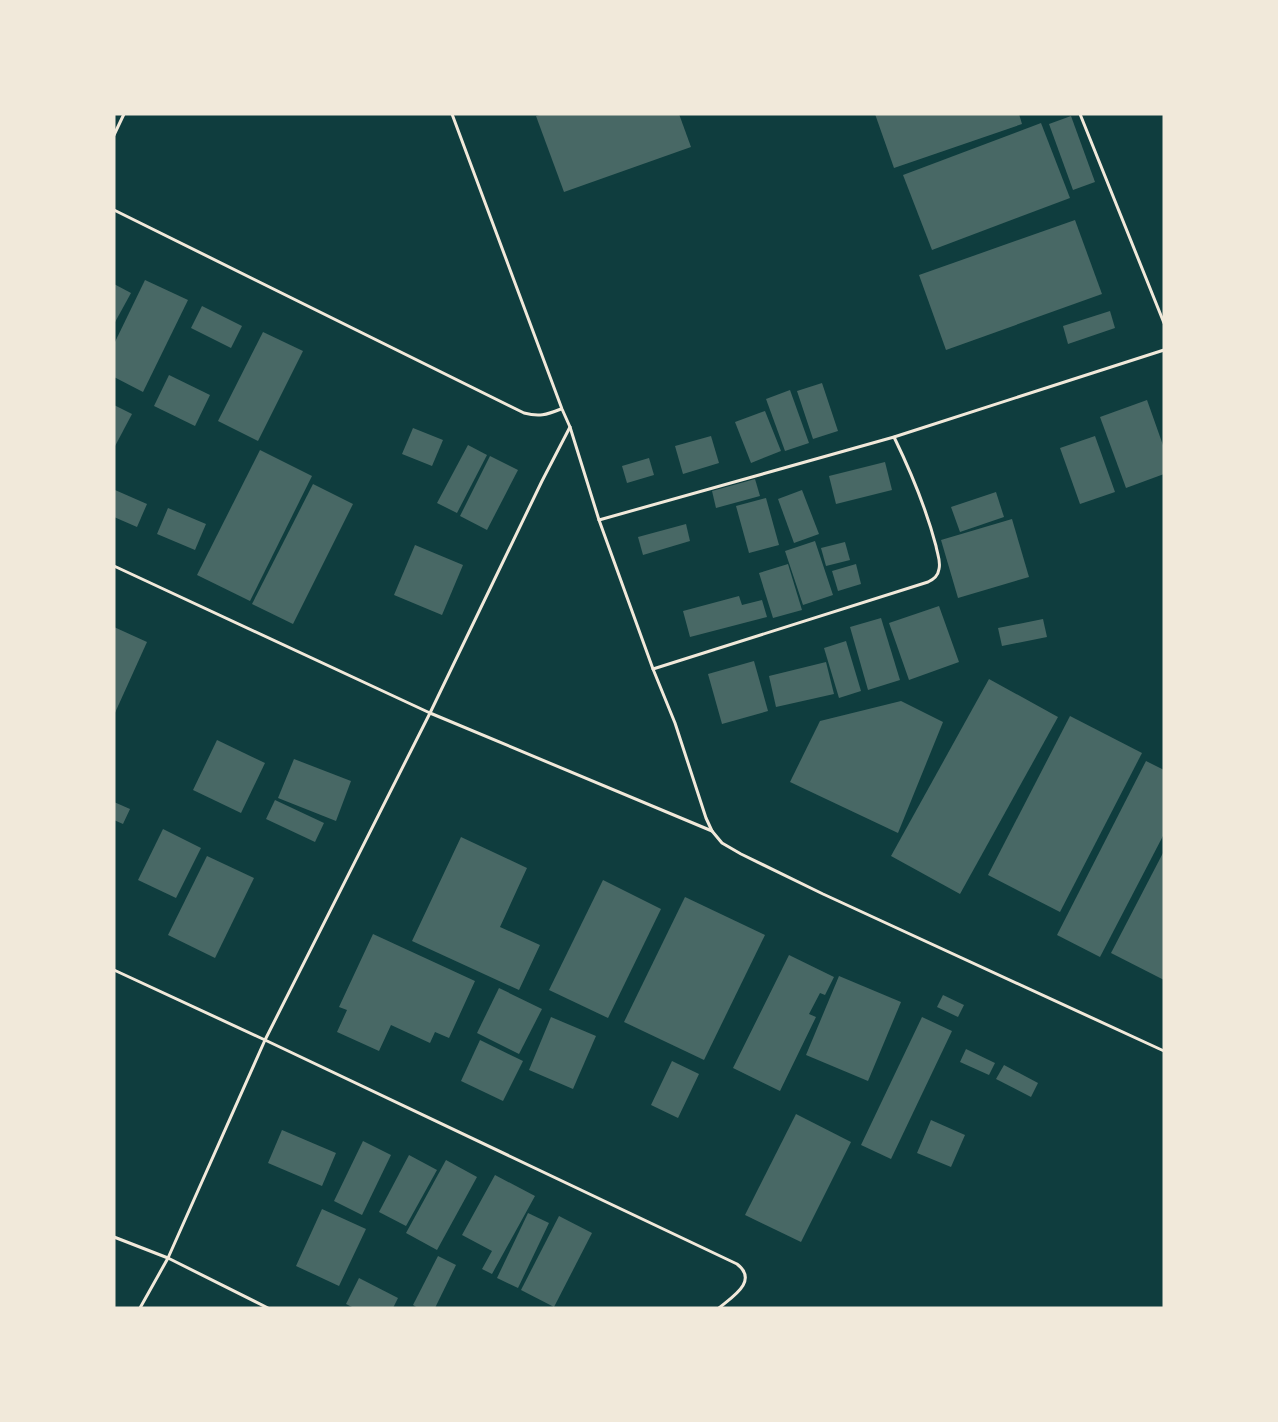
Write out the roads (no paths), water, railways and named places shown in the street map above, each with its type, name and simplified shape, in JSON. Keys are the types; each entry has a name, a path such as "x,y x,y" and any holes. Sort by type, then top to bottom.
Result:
{"lane":[{"path":"114,135 124,114"},
{"path":"452,114 570,427 599,520 675,723 712,831 722,843 751,859 1164,1051"},
{"path":"1080,114 1164,323"},
{"path":"114,210 524,413 535,416 546,415 562,409"},
{"path":"599,520 894,437 1164,350"},
{"path":"140,1308 168,1258 265,1040 430,713 570,427"},
{"path":"653,669 936,578 940,562 930,525 909,466 894,437"},
{"path":"114,566 430,713 712,831"},
{"path":"114,970 737,1264 743,1268 746,1281 741,1289 718,1308"},
{"path":"114,1237 168,1258 268,1308"}]}
